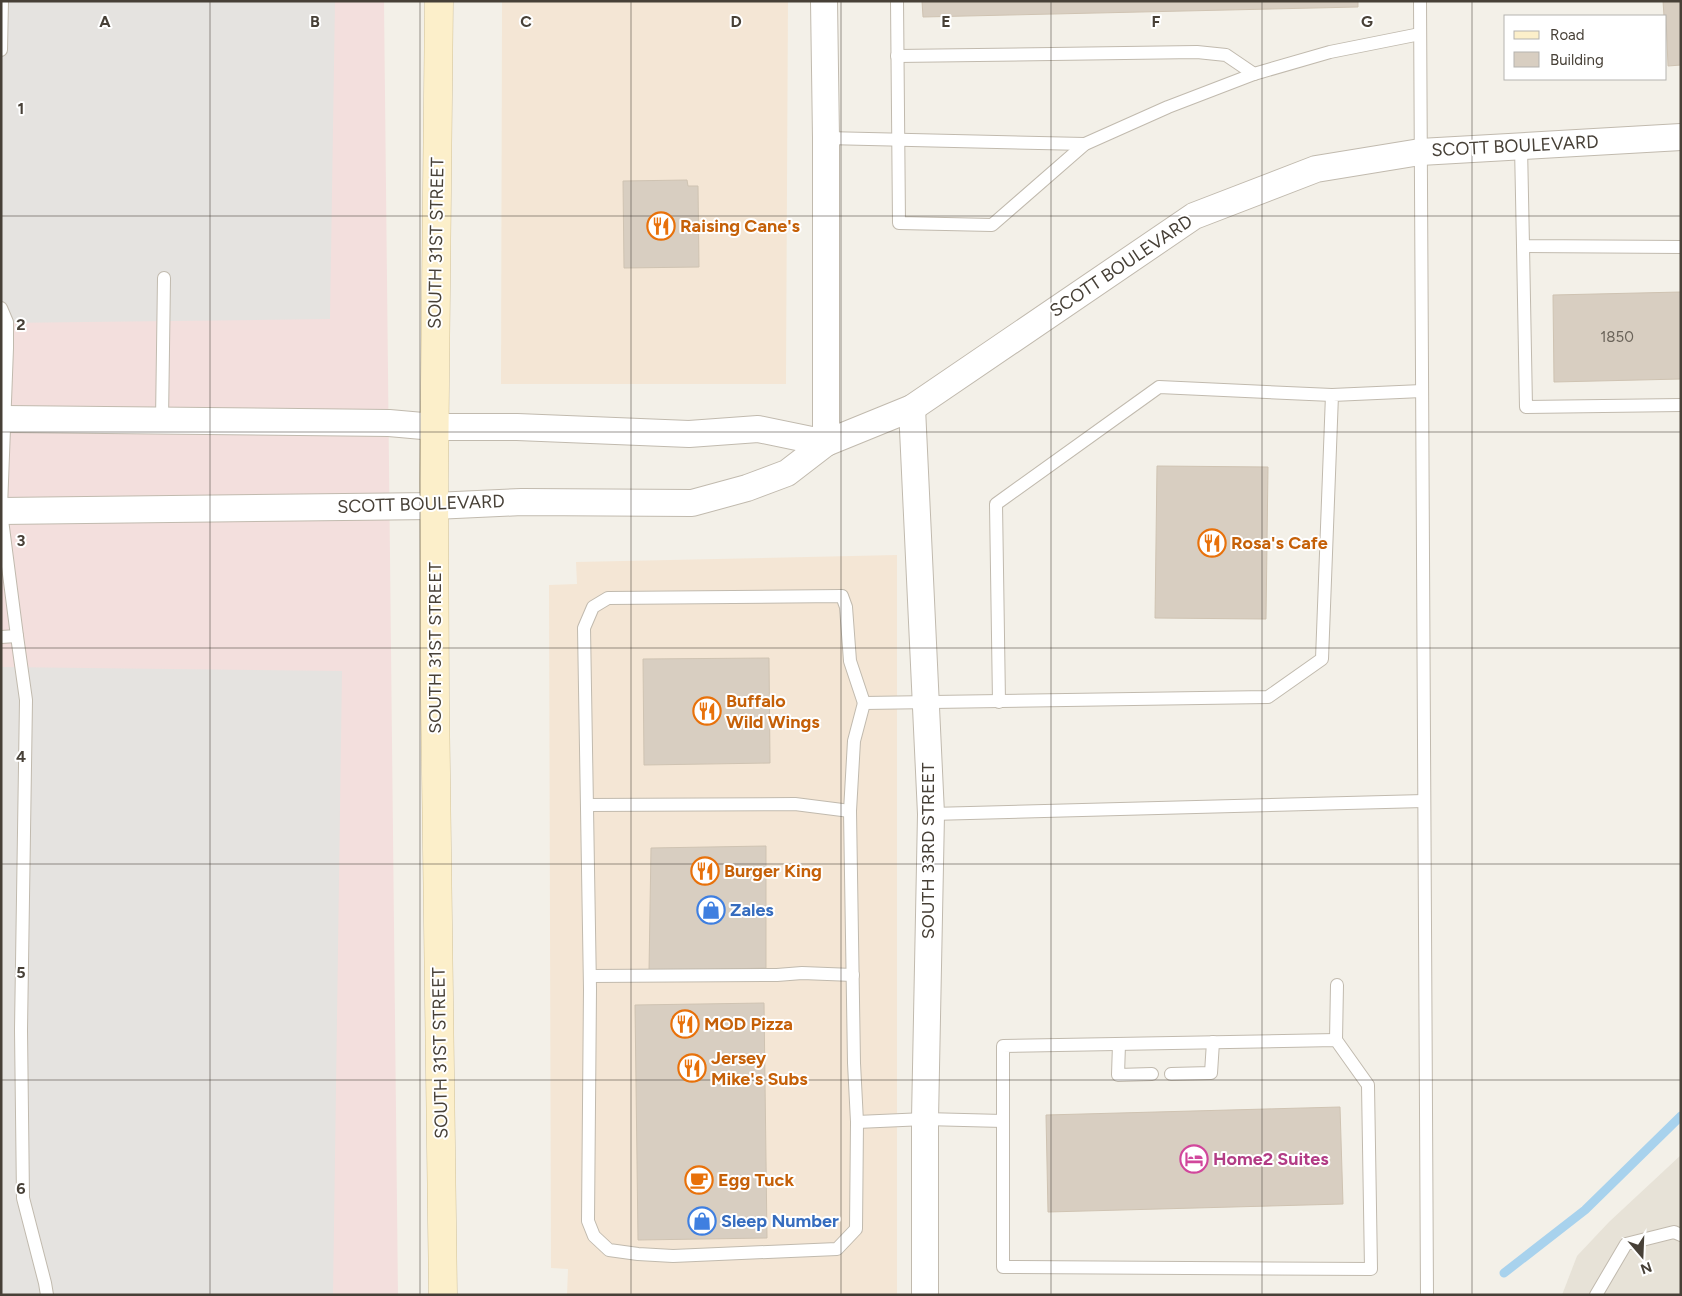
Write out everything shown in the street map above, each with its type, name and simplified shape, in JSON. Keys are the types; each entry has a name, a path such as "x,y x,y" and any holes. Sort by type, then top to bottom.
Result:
{"main road":[{"name":"SOUTH 31ST STREET","path":"440,1 434,506 443,1295"}],"street":[{"path":"5,419 389,423 434,427 518,427 689,434 758,429 826,443 824,1"},
{"name":"SCOTT BOULEVARD","path":"1,510 434,506 522,502 692,503 746,488 787,473 826,443 912,408 1194,216 1316,169 1420,152 1681,137"},
{"name":"SOUTH 33RD STREET","path":"912,408 930,814 925,1119 925,1295"}],"lane":[{"path":"1,50 2,1"},
{"path":"897,1 898,224 992,225 1086,144 1168,107 1254,74 1330,52 1420,34"},
{"path":"1420,1 1427,1295"},
{"path":"897,56 1197,52 1226,55 1254,74"},
{"path":"826,138 1086,144"},
{"path":"1521,146 1526,407 1681,405"},
{"path":"1523,246 1681,247"},
{"path":"162,420 164,278"},
{"path":"1,308 7,322 1,510 16,636 26,700 21,1030 23,1198 47,1295"},
{"path":"999,702 996,504 1159,387 1332,395 1422,391"},
{"path":"864,703 1268,697 1322,658 1332,395"},
{"path":"842,596 846,608 850,661 864,703 854,741 850,811 854,1063 857,1122 856,1229 837,1249 673,1256 609,1250 594,1236 588,1221 590,976 584,628 593,607 608,598 842,596"},
{"path":"1,637 16,636"},
{"path":"930,814 1424,801"},
{"path":"587,805 795,804 850,811"},
{"path":"590,976 802,973 853,975"},
{"path":"1336,1040 1003,1046 1003,1267 1371,1269 1368,1085 1336,1040 1337,985"},
{"path":"1171,1074 1211,1073 1213,1042"},
{"path":"1118,1044 1118,1075 1152,1074"},
{"path":"857,1122 925,1119 1003,1120"},
{"path":"1596,1295 1626,1244 1674,1232 1681,1235"}],"shaded area":[{"path":"1,1 384,1 398,1295 1,1295"},
{"path":"1,1 335,1 330,319 1,323"},
{"path":"502,1 788,1 786,384 501,384"},
{"path":"897,555 897,1294 567,1295 568,1269 551,1268 549,585 577,584 576,562"},
{"path":"1,667 342,671 333,1295 1,1295"},
{"path":"1681,1155 1681,1295 1562,1295 1577,1256 1609,1222"}],"building":[{"path":"922,1 1358,1 1358,7 923,17"},
{"path":"1663,1 1681,1 1681,65 1668,66 1667,15 1664,15"},
{"name":"Raising Cane's","path":"687,180 688,186 698,186 699,267 624,268 623,181"},
{"path":"1681,292 1681,379 1554,382 1553,295"},
{"name":"Rosa's Cafe","path":"1157,466 1268,467 1266,619 1155,618"},
{"name":"Buffalo Wild Wings","path":"769,658 770,763 644,765 643,659"},
{"path":"766,846 766,968 649,971 651,848"},
{"path":"764,1003 767,1238 638,1240 635,1005"},
{"name":"Home2 Suites","path":"1340,1107 1343,1204 1048,1212 1046,1115"}],"waterway":[{"path":"1504,1273 1585,1210 1681,1116"}],"place":[{"name":"Raising Cane's","path":"661,226"},
{"name":"Rosa's Cafe","path":"1212,543"},
{"name":"Buffalo Wild Wings","path":"707,711"},
{"name":"Burger King","path":"705,871"},
{"name":"Zales","path":"711,910"},
{"name":"MOD Pizza","path":"685,1024"},
{"name":"Jersey Mike's Subs","path":"692,1068"},
{"name":"Home2 Suites","path":"1194,1159"},
{"name":"Egg Tuck","path":"699,1180"},
{"name":"Sleep Number","path":"702,1221"}]}
